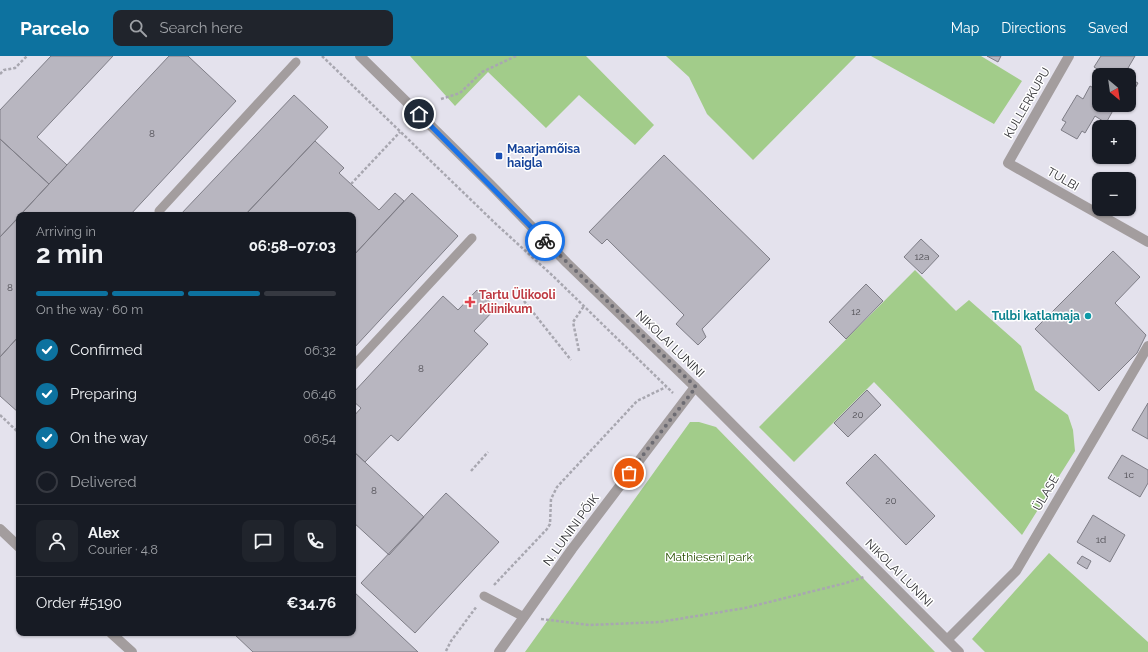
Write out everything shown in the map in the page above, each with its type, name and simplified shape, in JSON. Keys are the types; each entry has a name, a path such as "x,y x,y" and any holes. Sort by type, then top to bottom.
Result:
{"street":[{"name":"NIKOLAI LUNINI","path":"360,56 490,184 567,263 696,387 959,652"},
{"name":"KULLERKUPU","path":"1008,163 1069,56"},
{"name":"TULBI","path":"1008,163 1148,242"},
{"name":"ÜLASE","path":"948,640 1016,571 1148,346"},
{"name":"N. LUNINI PÕIK","path":"499,652 572,549 696,387"},
{"path":"0,529 16,543"},
{"path":"114,636 132,652"}],"lane":[{"path":"159,210 296,62"},
{"path":"356,363 472,238"},
{"path":"484,596 524,617"}],"path":[{"path":"0,74 4,70 15,68 27,56"},
{"path":"322,56 584,306 683,403"},
{"path":"441,99 460,93 482,72 516,56"},
{"path":"351,184 400,132"},
{"path":"524,301 571,360"},
{"path":"579,351 573,322 584,306"},
{"path":"446,651 451,641 484,596 547,529 550,524 551,499 557,487 637,401 666,387"},
{"path":"0,415 16,430"},
{"path":"471,471 488,452"},
{"path":"524,617 589,625 623,625 666,621 745,608 846,584 880,572"}],"green space":[{"path":"410,56 586,56 654,125 635,145 579,95 546,128 488,72 455,106"},
{"path":"666,56 856,56 753,160 707,114 689,77"},
{"path":"871,56 981,56 1022,81 994,124"},
{"path":"915,270 956,311 969,300 1021,346 1035,390 1068,415 1073,430 1075,451 1022,535 874,382 794,462 759,427"},
{"name":"Mathieseni park","path":"690,422 699,422 716,427 935,652 525,652"},
{"path":"1049,553 1148,642 1148,652 985,652 972,639"}],"building":[{"path":"51,56 113,56 37,137 67,165 49,184 0,139 0,110"},
{"path":"169,56 188,56 236,101 133,212 23,212"},
{"path":"987,56 1001,56 998,62"},
{"path":"1101,56 1135,56 1128,68 1094,67"},
{"path":"1090,86 1092,87 1092,112 1112,112 1108,120 1101,120 1095,116 1085,133 1082,131 1077,139 1061,130 1066,122 1062,120 1077,95 1083,99"},
{"path":"294,95 328,127 248,212 183,212"},
{"path":"0,139 49,184 23,212 16,212 16,220 0,237"},
{"path":"315,141 344,168 339,173 379,210 395,193 404,201 356,253 356,212 248,212"},
{"path":"664,155 770,259 702,329 706,337 698,345 676,324 684,315 607,239 602,244 589,232"},
{"path":"412,193 458,236 356,346 356,253"},
{"path":"16,220 16,339 0,357 0,237"},
{"path":"921,239 939,256 922,274 904,257"},
{"name":"Tulbi katlamaja","path":"1113,251 1140,277 1115,303 1146,335 1137,353 1099,391 1035,329"},
{"path":"866,284 883,301 846,339 829,322"},
{"path":"477,290 496,308 474,331 488,344 398,441 391,435 365,462 356,454 356,414 361,408 356,404 356,390 443,296 458,310"},
{"path":"16,339 16,410 0,396 0,357"},
{"path":"867,390 881,405 848,437 834,423"},
{"path":"1148,403 1148,439 1132,430"},
{"path":"356,454 424,517 389,555 356,525"},
{"path":"875,454 935,516 906,545 846,483"},
{"path":"1122,455 1148,470 1148,483 1140,497 1108,478"},
{"path":"446,493 499,542 415,633 361,583"},
{"path":"1093,515 1125,535 1110,562 1077,542"},
{"path":"1082,556 1091,561 1087,569 1077,563"},
{"path":"356,594 418,652 253,652 236,636 356,636"}],"way so far":[{"path":"545,241 696,387 629,473"}],"place":[{"name":"Maarjamõisa haigla","path":"499,156"},
{"name":"Tartu Ülikooli Kliinikum","path":"470,302"},
{"name":"Tulbi katlamaja","path":"1088,316"}],"route":[{"path":"419,114 545,241"}]}
